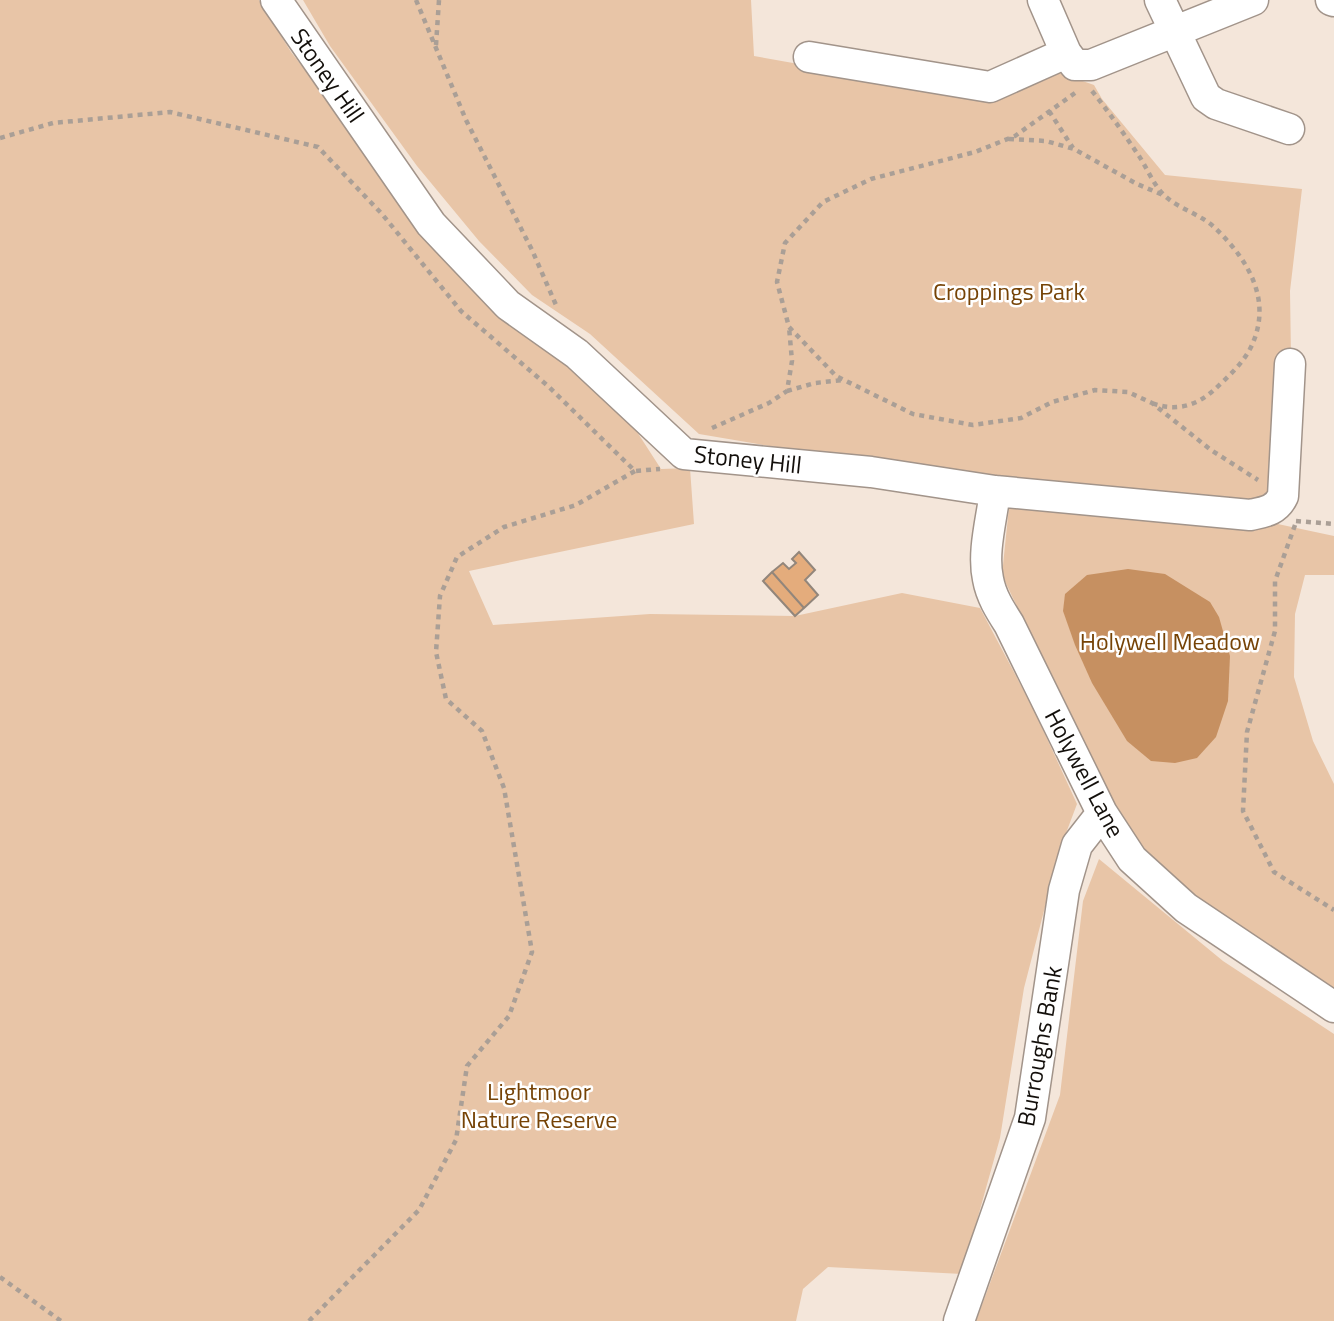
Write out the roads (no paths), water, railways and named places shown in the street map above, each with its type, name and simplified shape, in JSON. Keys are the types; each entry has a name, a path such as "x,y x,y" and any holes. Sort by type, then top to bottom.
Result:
{"street":[{"name":"Stoney Hill","path":"276,0 431,224 508,305 577,354 684,454 871,472 995,491 1250,515 1269,511 1279,504 1290,509 1290,364"},
{"path":"1043,0 1066,53 1075,65 1091,65 1253,0"},
{"path":"1160,0 1206,97 1226,108 1289,130"},
{"path":"810,57 990,87 1066,53"},
{"name":"Holywell Lane","path":"995,491 988,550 988,578 997,605 1009,624 1102,813 1132,859 1186,908 1334,1007"},
{"name":"Burroughs Bank","path":"959,1321 1030,1118 1064,890 1076,845 1102,813"}],"park label":[{"name":"Croppings Park","path":"1009,291"},
{"name":"Holywell Meadow","path":"1170,641"},
{"name":"Lightmoor Nature Reserve","path":"539,1105"}]}
